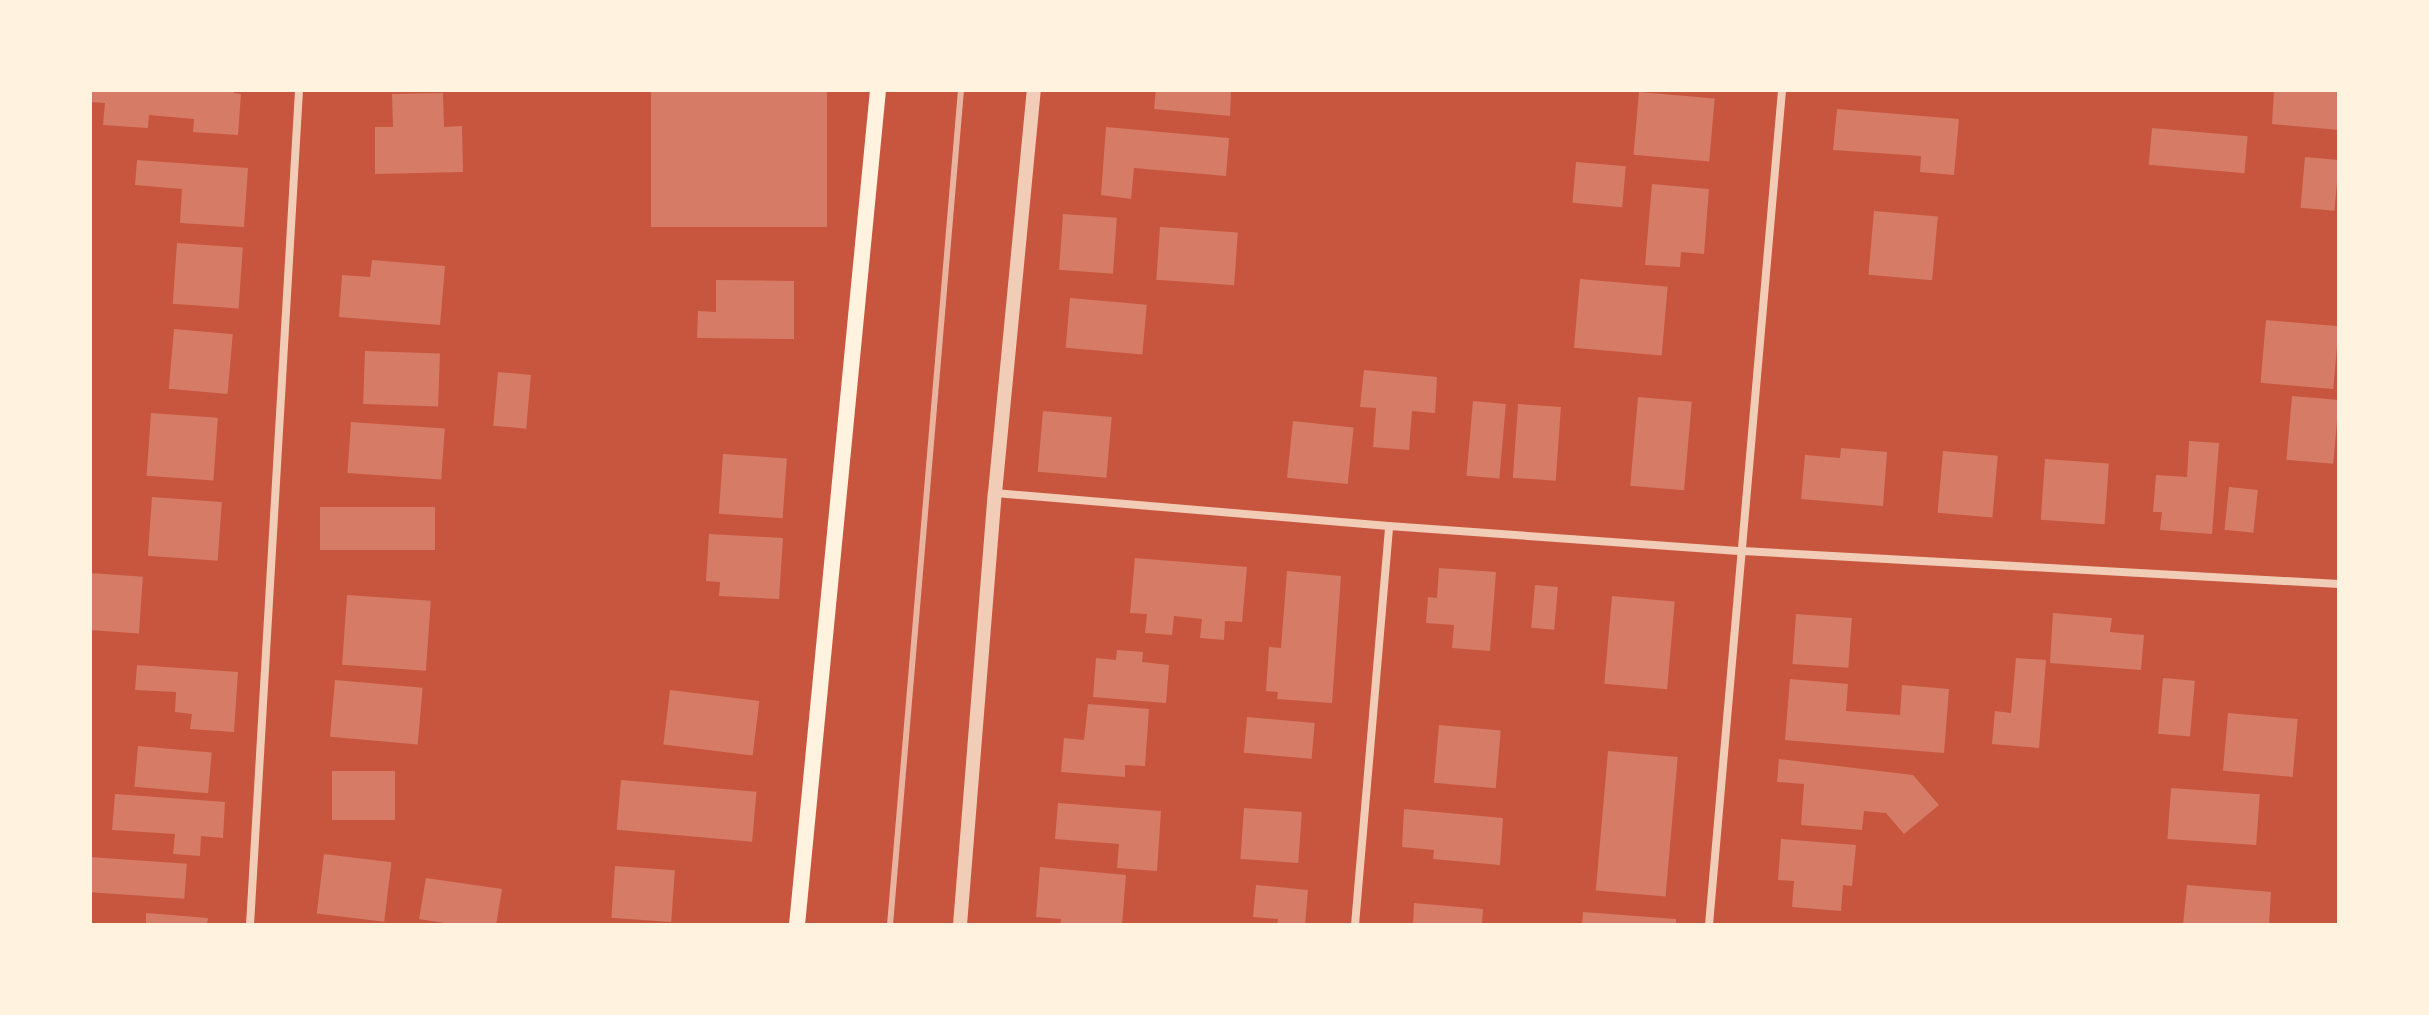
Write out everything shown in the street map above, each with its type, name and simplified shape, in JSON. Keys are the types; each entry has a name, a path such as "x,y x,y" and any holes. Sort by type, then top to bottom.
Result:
{"main road":[{"path":"797,925 878,90"}],"street":[{"path":"250,925 299,90"},
{"path":"960,925 995,493 1034,90"},
{"path":"1709,925 1782,90"},
{"path":"995,493 1389,526 1742,551 2339,584"},
{"path":"1355,925 1389,526"}],"building":[{"path":"90,90 234,90 234,93 241,94 238,135 193,132 194,119 149,115 148,128 103,125 105,103 90,102"},
{"path":"651,90 827,90 827,227 651,227"},
{"path":"1156,90 1231,90 1230,116 1154,109"},
{"path":"2274,90 2339,90 2339,130 2272,124"},
{"path":"1639,92 1715,99 1709,161 1634,155"},
{"path":"443,93 444,127 462,126 463,172 375,174 375,127 393,127 392,94"},
{"path":"1837,109 1959,119 1954,175 1920,172 1921,156 1833,150"},
{"path":"1106,127 1229,138 1226,176 1134,168 1131,199 1101,195"},
{"path":"2152,128 2248,136 2244,173 2149,165"},
{"path":"2305,157 2339,160 2334,211 2301,208"},
{"path":"137,160 248,168 244,227 180,223 182,189 135,185"},
{"path":"1576,162 1626,166 1622,207 1572,203"},
{"path":"1652,184 1709,189 1704,254 1681,252 1680,267 1645,265"},
{"path":"1874,211 1938,217 1932,280 1868,275"},
{"path":"1063,214 1117,218 1113,274 1059,270"},
{"path":"1160,227 1238,232 1234,285 1156,280"},
{"path":"177,243 243,248 239,308 173,304"},
{"path":"372,260 445,266 440,325 339,317 342,275 370,277"},
{"path":"1580,279 1668,287 1662,355 1574,348"},
{"path":"716,280 794,281 794,339 697,338 698,311 716,312"},
{"path":"1070,298 1147,305 1142,355 1066,348"},
{"path":"2266,320 2339,326 2333,389 2261,383"},
{"path":"174,329 233,334 228,394 169,389"},
{"path":"365,351 440,354 438,407 363,404"},
{"path":"1364,370 1437,377 1435,413 1412,411 1409,450 1373,447 1376,408 1360,407"},
{"path":"498,372 531,375 526,429 493,426"},
{"path":"2292,396 2339,400 2333,464 2286,460"},
{"path":"1638,397 1692,402 1684,490 1630,486"},
{"path":"1473,401 1506,404 1499,479 1466,476"},
{"path":"1518,404 1561,407 1556,481 1513,478"},
{"path":"1043,411 1112,417 1106,478 1038,472"},
{"path":"151,413 218,418 213,481 147,476"},
{"path":"1293,421 1354,427 1348,484 1287,478"},
{"path":"351,422 445,429 441,479 347,473"},
{"path":"2189,441 2219,443 2212,534 2160,530 2162,512 2153,512 2156,475 2187,477"},
{"path":"1841,448 1887,452 1883,506 1801,499 1805,455 1840,458"},
{"path":"1943,451 1998,456 1992,518 1938,513"},
{"path":"723,454 787,458 783,518 719,514"},
{"path":"2045,459 2109,463 2105,524 2041,520"},
{"path":"2229,487 2258,490 2253,533 2225,530"},
{"path":"152,497 222,502 218,561 148,556"},
{"path":"320,507 435,507 435,550 320,550"},
{"path":"709,534 783,538 779,599 719,596 720,582 706,581"},
{"path":"1135,558 1247,567 1242,622 1225,621 1224,640 1200,638 1202,619 1174,616 1172,635 1145,633 1147,614 1130,613"},
{"path":"1439,568 1496,572 1490,651 1452,648 1454,625 1426,623 1428,597 1437,598"},
{"path":"1287,571 1341,576 1332,703 1277,699 1278,692 1266,691 1269,647 1281,648"},
{"path":"90,573 143,577 139,634 90,630"},
{"path":"1535,585 1558,587 1554,630 1531,628"},
{"path":"347,595 431,601 426,671 342,665"},
{"path":"1612,596 1675,601 1667,689 1604,684"},
{"path":"2053,613 2112,618 2110,632 2144,635 2141,670 2050,663"},
{"path":"1796,614 1852,618 1848,668 1793,664"},
{"path":"1117,650 1143,652 1142,662 1169,665 1166,703 1093,697 1096,658 1116,660"},
{"path":"2016,658 2046,660 2039,748 1992,744 1995,711 2011,713"},
{"path":"137,665 238,672 234,732 190,729 192,714 175,712 176,692 135,690"},
{"path":"2163,678 2195,681 2190,737 2158,734"},
{"path":"1790,679 1848,684 1846,711 1900,715 1902,685 1949,689 1944,753 1785,740"},
{"path":"335,680 423,688 418,744 330,737"},
{"path":"670,690 759,701 753,756 663,745"},
{"path":"1088,704 1149,709 1145,766 1125,765 1125,777 1061,772 1064,738 1084,740"},
{"path":"2228,713 2298,719 2293,777 2223,771"},
{"path":"1247,717 1315,723 1312,759 1244,753"},
{"path":"1439,725 1501,730 1496,788 1434,783"},
{"path":"138,746 212,752 208,793 134,787"},
{"path":"1608,751 1678,757 1666,897 1596,890"},
{"path":"1779,759 1913,775 1939,805 1904,834 1886,813 1864,811 1862,830 1801,825 1804,784 1777,782"},
{"path":"332,771 395,771 395,820 332,820"},
{"path":"621,780 756,792 752,842 617,830"},
{"path":"2171,788 2260,794 2256,845 2167,839"},
{"path":"115,794 225,802 223,838 201,836 200,856 173,854 175,834 112,830"},
{"path":"1058,803 1161,811 1157,871 1117,868 1119,844 1055,839"},
{"path":"1244,808 1302,812 1298,863 1240,859"},
{"path":"1404,809 1503,818 1500,865 1433,859 1434,850 1402,847"},
{"path":"1781,839 1856,845 1852,886 1843,885 1841,911 1792,907 1794,881 1778,880"},
{"path":"324,854 391,862 384,922 317,914"},
{"path":"90,857 187,864 184,899 90,892"},
{"path":"615,866 675,870 671,922 611,918"},
{"path":"1040,867 1126,875 1122,925 1060,925 1061,919 1036,917"},
{"path":"426,878 502,889 496,925 457,925 419,919"},
{"path":"1256,885 1308,890 1305,925 1277,925 1278,919 1253,917"},
{"path":"2187,885 2271,892 2269,925 2183,925"},
{"path":"1414,903 1483,909 1482,925 1413,925"},
{"path":"1583,912 1676,919 1676,925 1582,925"},
{"path":"146,913 208,918 207,925 146,925"}],"railway":[{"path":"890,925 961,90"}]}
